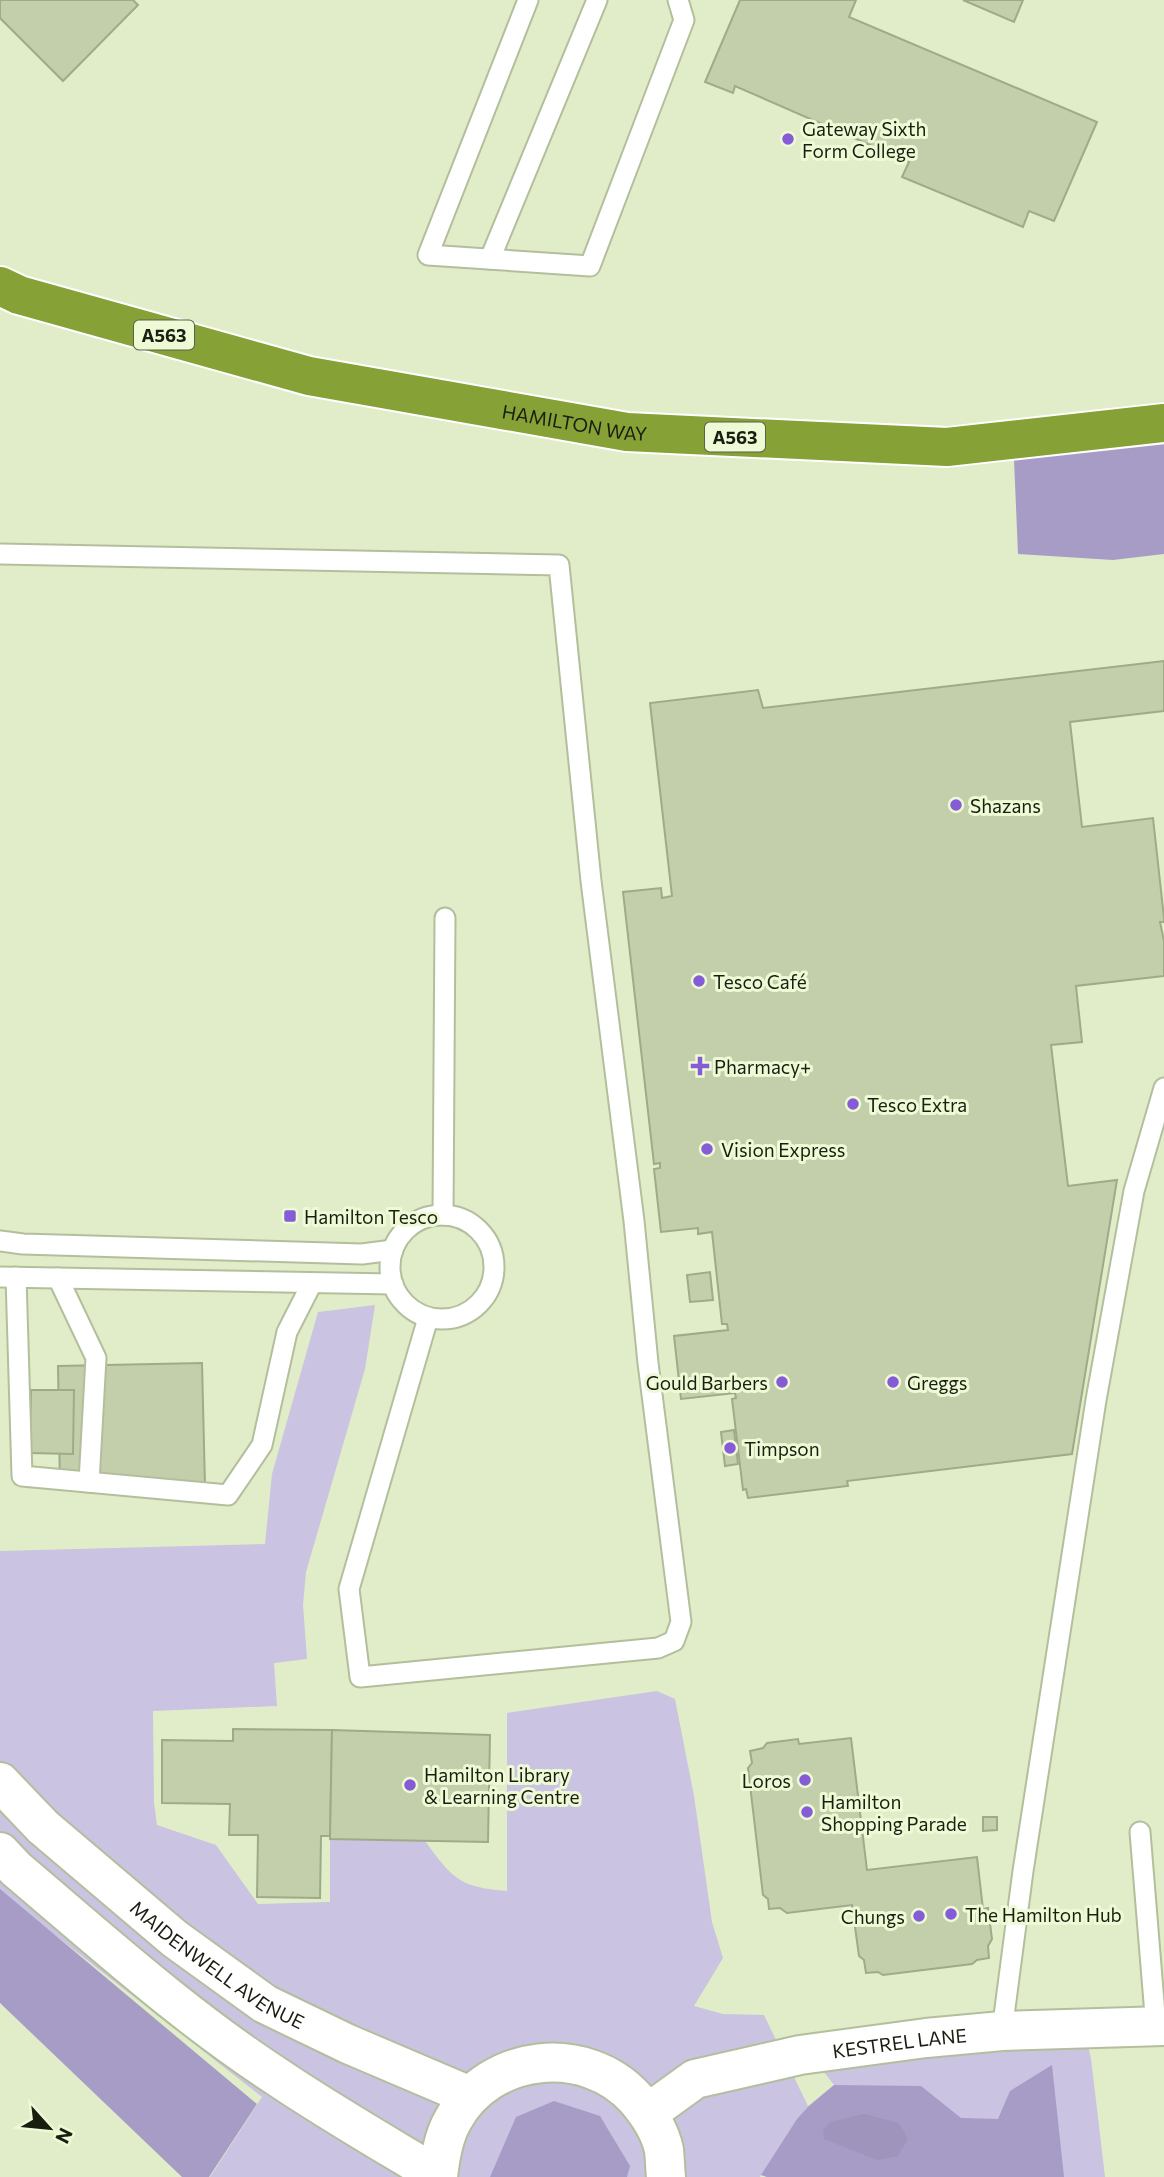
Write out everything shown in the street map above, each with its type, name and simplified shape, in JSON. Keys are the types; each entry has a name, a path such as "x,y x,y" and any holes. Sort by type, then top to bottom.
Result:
{"highway":[{"name":"HAMILTON WAY","path":"6,291 309,376 626,432 947,447 1164,422"}],"street":[{"name":"MAIDENWELL AVENUE","path":"0,1782 43,1828 175,1939 265,2004 348,2044 470,2096"},
{"path":"0,1852 16,1869 130,1966 216,2033 278,2078 438,2177 442,2147 453,2120 470,2096 497,2076 529,2064 563,2062 597,2070 625,2087 648,2113 664,2148 666,2177"},
{"name":"KESTREL LANE","path":"648,2113 695,2079 800,2055 1002,2031 1160,2026"}],"lane":[{"path":"528,0 428,255 590,266 684,20 678,0"},
{"path":"490,259 597,0"},
{"path":"0,554 559,565 591,881 681,1622 674,1641 658,1648 360,1677 349,1589 428,1318"},
{"path":"443,1215 445,918"},
{"path":"1002,2031 1023,1871 1096,1400 1135,1191 1164,1088"},
{"path":"443,1215 464,1218 478,1228 489,1242 495,1259 494,1276 488,1293 477,1307 463,1316 445,1320 428,1318 413,1311 400,1299 390,1268 393,1250 401,1235 414,1223 429,1216 443,1215"},
{"path":"0,1241 23,1244 362,1254 393,1250"},
{"path":"312,1283 287,1332 262,1446 228,1495 22,1476 8,1277 393,1284"},
{"path":"58,1278 96,1358 89,1482"},
{"path":"1140,1832 1160,2026"}],"shaded area":[{"path":"1164,427 1164,554 1113,560 1018,554 1014,459"},
{"path":"375,1305 365,1369 306,1572 303,1605 307,1659 274,1663 277,1706 153,1711 154,1803 157,1825 216,1845 258,1904 330,1902 330,1839 425,1841 458,1879 478,1887 507,1891 507,1713 657,1691 675,1699 694,1796 712,1922 723,1958 694,2006 723,2014 764,2015 808,2106 834,2085 810,2054 1083,2028 1091,2058 1105,2177 210,2177 262,2097 0,1892 0,1551 265,1544 272,1474 318,1312"},
{"path":"0,1889 257,2104 209,2177 182,2177 0,2003"},
{"path":"1052,2065 1064,2177 761,2175 797,2119 834,2085 921,2086 961,2118 998,2119 1010,2091"},
{"path":"554,2101 600,2116 630,2166 627,2177 490,2177 516,2117"},
{"path":"864,2114 899,2123 908,2139 898,2156 877,2160 824,2139 823,2130 830,2122"}],"building":[{"path":"0,0 133,0 138,5 63,81 0,18"},
{"path":"740,0 856,0 849,17 1097,122 1054,221 1029,211 1023,227 902,177 909,162 735,86 733,93 705,82"},
{"path":"963,0 1023,0 1014,22"},
{"name":"Tesco Extra","path":"1164,661 1164,711 1070,722 1082,827 1153,818 1164,918 1164,922 1160,922 1164,941 1164,976 1076,986 1082,1042 1051,1045 1068,1186 1117,1180 1072,1454 847,1481 848,1486 748,1498 746,1489 743,1490 732,1399 736,1398 735,1393 681,1399 674,1336 728,1330 727,1324 722,1324 712,1232 698,1234 698,1228 661,1232 654,1169 660,1168 660,1163 654,1164 623,892 661,888 662,898 672,896 650,703 758,690 763,708"},
{"path":"710,1272 713,1300 690,1302 687,1275"},
{"path":"202,1363 205,1486 60,1489 58,1366"},
{"path":"31,1390 74,1390 73,1454 30,1453"},
{"name":"Timpson","path":"734,1430 738,1464 725,1466 721,1432"},
{"path":"233,1729 332,1730 330,1836 321,1836 320,1898 257,1897 258,1835 229,1835 230,1804 162,1803 162,1740 233,1741"},
{"name":"Hamilton Library & Learning Centre","path":"332,1730 490,1735 488,1842 330,1839"},
{"name":"Hamilton Shopping Parade","path":"851,1738 867,1870 977,1857 983,1909 988,1908 992,1939 988,1946 989,1958 977,1960 972,1964 883,1975 878,1972 866,1973 864,1960 859,1956 852,1905 787,1913 780,1908 769,1909 768,1899 763,1895 748,1768 752,1763 750,1751 763,1748 767,1743 798,1739 799,1744"},
{"path":"983,1817 997,1817 997,1830 983,1831"}],"place":[{"name":"Gateway Sixth Form College","path":"788,139"},
{"name":"Shazans","path":"956,805"},
{"name":"Tesco Café","path":"699,981"},
{"name":"Pharmacy+","path":"700,1066"},
{"name":"Tesco Extra","path":"853,1104"},
{"name":"Vision Express","path":"707,1149"},
{"name":"Hamilton Tesco","path":"290,1216"},
{"name":"Gould Barbers","path":"782,1382"},
{"name":"Greggs","path":"893,1382"},
{"name":"Timpson","path":"730,1448"},
{"name":"Loros","path":"805,1780"},
{"name":"Hamilton Library & Learning Centre","path":"410,1785"},
{"name":"Hamilton Shopping Parade","path":"807,1812"},
{"name":"The Hamilton Hub","path":"951,1914"},
{"name":"Chungs","path":"919,1916"}]}
